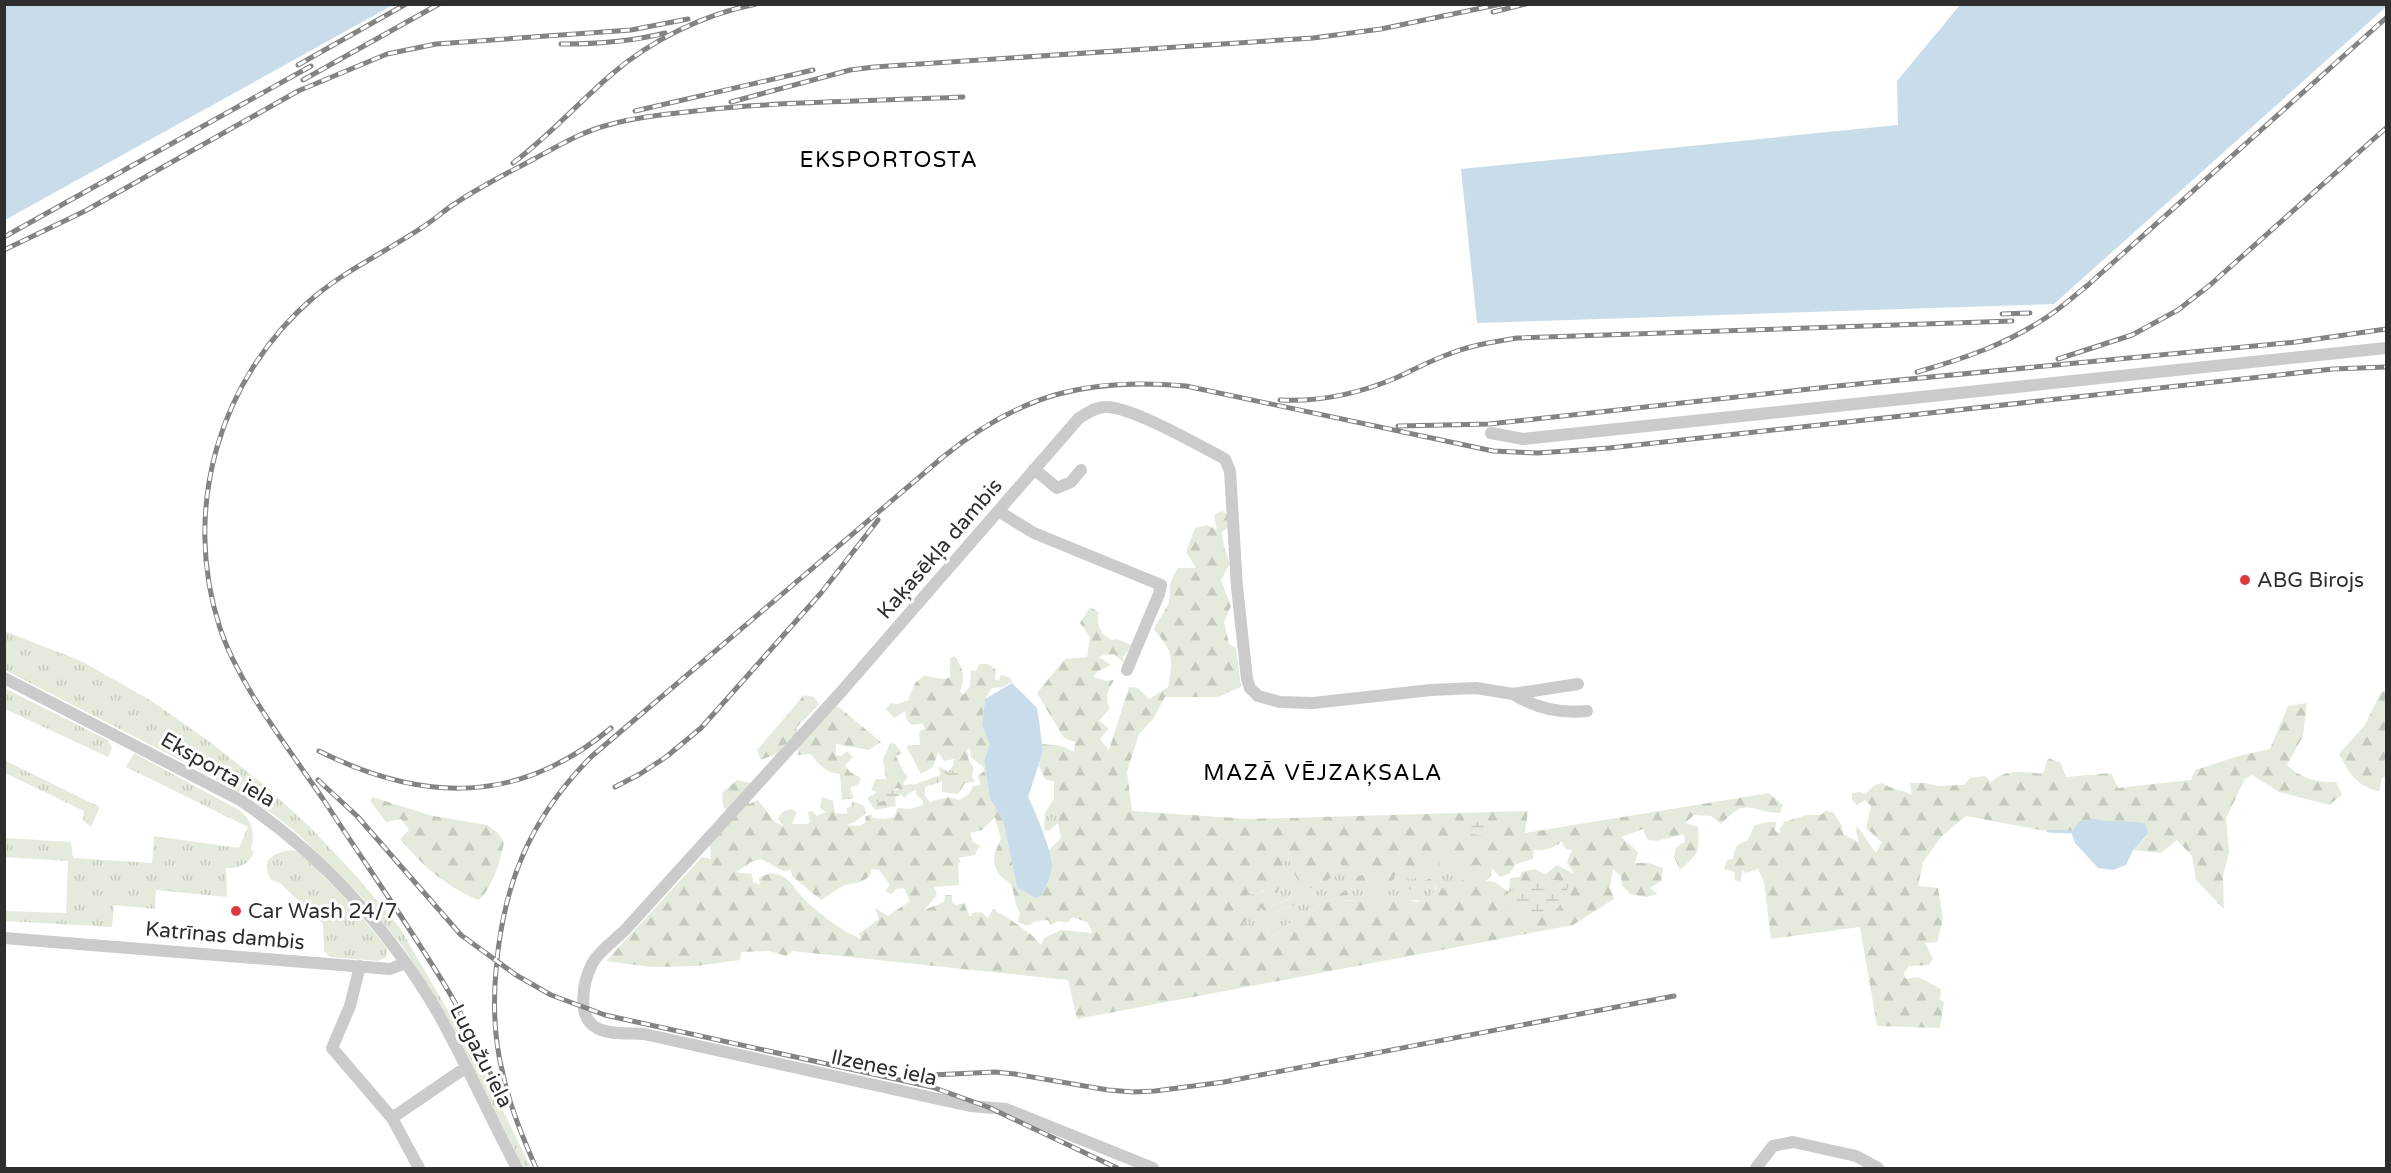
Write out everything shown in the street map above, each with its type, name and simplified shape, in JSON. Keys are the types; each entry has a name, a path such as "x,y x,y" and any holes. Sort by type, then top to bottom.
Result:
{"street":[{"path":"1491,433 1523,439 1534,438 2386,348"},
{"name":"Kaķasēkļa dambis","path":"599,1030 588,1022 583,1008 586,981 592,962 626,930 841,692 1079,418 1093,409 1106,406 1128,412 1225,459 1230,471 1237,587 1247,679 1250,688 1258,696 1280,702 1313,703 1431,690 1476,688 1513,694"},
{"path":"1035,469 1057,488 1071,482 1081,470"},
{"path":"998,511 1034,533 1161,585 1160,594 1126,670"},
{"name":"Eksporta iela","path":"4,678 240,800 260,814 309,855 350,894 383,931 406,963"},
{"path":"1513,694 1578,684"},
{"path":"1513,694 1529,704 1553,710 1569,713 1587,711"},
{"name":"Katrīnas dambis","path":"4,938 390,969 406,963"},
{"name":"Lugažu iela","path":"406,963 438,1013 517,1168"},
{"path":"360,966 350,1006 332,1048 392,1118 419,1168"},
{"name":"Ilzenes iela","path":"599,1030 644,1034 970,1106 1006,1109 1154,1168"},
{"path":"392,1118 465,1068"},
{"path":"1756,1168 1773,1146 1793,1142 1856,1155 1878,1168"}],"green space":[{"path":"1222,511 1228,515 1228,527 1222,532 1230,564 1221,580 1231,606 1224,622 1229,644 1236,648 1241,687 1218,697 1165,697 1153,719 1139,734 1127,772 1132,811 1250,819 1528,811 1525,833 1769,793 1783,805 1780,813 1748,807 1737,810 1721,824 1711,816 1694,815 1685,823 1698,827 1697,852 1680,870 1674,857 1676,847 1685,842 1684,834 1657,841 1648,840 1643,829 1621,837 1638,852 1635,863 1649,863 1663,868 1661,881 1650,888 1658,894 1646,897 1630,894 1622,885 1621,876 1613,869 1610,887 1614,899 1573,925 1077,1019 1068,980 792,951 786,956 769,951 741,952 740,960 696,966 651,967 606,961 702,857 711,859 710,845 736,815 723,807 722,793 737,780 750,783 749,804 758,800 775,822 783,826 778,819 782,812 791,809 797,812 792,824 810,822 808,812 812,811 817,816 826,812 820,808 822,797 833,801 835,813 848,813 846,809 853,801 864,806 866,813 855,822 846,825 857,826 866,822 865,817 871,814 873,818 885,819 894,817 898,808 910,809 923,805 923,801 916,794 917,786 925,784 925,796 930,802 948,797 959,800 968,795 973,786 981,785 978,776 984,771 983,767 971,757 970,748 967,750 969,761 974,768 972,776 975,782 965,783 958,794 942,792 942,780 938,766 948,772 953,766 954,759 944,761 938,752 933,767 921,774 906,746 920,745 919,732 925,728 922,723 915,725 910,723 905,711 894,718 886,709 891,703 898,704 908,700 915,683 924,676 945,679 950,677 950,658 955,656 963,673 960,691 963,695 970,686 971,670 976,671 979,664 988,664 996,670 995,679 999,681 1001,675 1009,677 1012,681 1003,687 992,688 985,699 982,725 990,745 984,760 990,799 1003,820 1017,887 1025,891 1052,861 1048,851 1061,838 1054,805 1054,782 1045,779 1039,766 1043,752 1042,744 1062,746 1074,752 1075,742 1064,738 1037,693 1065,659 1087,657 1090,637 1080,623 1090,607 1098,612 1099,626 1104,635 1112,640 1116,639 1132,645 1123,657 1124,663 1114,654 1099,657 1111,665 1098,671 1093,677 1106,681 1114,680 1107,701 1110,708 1099,721 1109,728 1100,739 1109,750 1129,687 1138,688 1149,699 1168,687 1171,669 1169,650 1154,630 1168,605 1170,584 1178,568 1196,568 1186,552 1195,528 1207,525 1217,530 1214,515","holes":["995,817 1001,839 994,862 1000,875 1012,888 1020,913 1018,922 1027,926 1036,921 1048,920 1051,925 1058,921 1067,923 1073,917 1087,922 1093,933 1061,930 1044,938 1041,945 1025,930 993,909 988,918 981,912 972,913 970,917 964,903 956,905 952,902 952,895 945,895 944,902 924,910 937,895 934,887 959,885 958,864 961,861 958,858 975,855 978,848 982,847 973,842 970,833 982,830","1562,841 1565,849 1572,850 1567,862 1574,874 1557,865 1546,874 1534,869 1522,872 1520,877 1510,878 1509,892 1495,882 1486,881 1491,876 1492,868 1500,877 1509,874 1516,864 1533,859 1534,850 1543,850","1447,852 1453,867 1479,865 1477,877 1462,880 1460,890 1451,885 1443,889 1441,875 1407,886 1409,889 1436,884 1436,889 1429,898 1423,896 1418,902 1386,895 1384,902 1374,899 1341,900 1352,891 1347,889 1326,904 1318,904 1308,917 1297,917 1274,936 1267,933 1271,923 1269,921 1246,929 1243,922 1261,912 1259,907 1269,914 1294,905 1292,898 1274,905 1262,900 1262,904 1252,903 1245,910 1237,904 1238,900 1263,890 1277,893 1284,877 1283,862 1289,859 1302,887 1317,889 1335,874 1330,862 1339,859 1342,869 1349,871 1353,865 1364,867 1364,874 1353,878 1357,885 1375,887 1387,884 1394,879 1397,868 1403,868 1402,878 1409,879 1417,878 1425,873 1424,867 1438,869 1441,858","761,859 783,871 791,870 792,876 821,900 843,886 864,880 872,869 879,870 890,885 885,891 892,894 896,889 904,888 910,901 888,916 875,908 879,919 859,934 861,939 824,916 782,876 772,873 765,875 759,878 760,885 753,882 752,874 736,872 751,862"]},
{"path":"4,631 81,661 150,700 210,742 263,784 310,827 358,878 400,928 487,1078 531,1168 524,1168 445,1014 404,948 361,896 298,834 273,814 211,776 5,670"},
{"path":"4,688 108,740 112,748 108,757 5,709"},
{"path":"2386,690 2386,776 2382,778 2379,791 2365,786 2354,778 2339,754 2365,725 2381,692"},
{"path":"804,695 814,697 819,704 796,728 799,736 791,737 790,742 782,746 783,751 761,760 757,750"},
{"path":"2307,703 2303,736 2287,765 2309,779 2336,782 2342,795 2329,805 2279,792 2252,775 2245,779 2226,818 2229,852 2223,876 2224,909 2196,880 2192,856 2177,840 2161,853 2133,850 2148,835 2115,824 2080,821 2071,832 2040,830 1966,816 1941,837 1923,862 1918,886 1938,888 1943,919 1937,942 1925,943 1933,959 1929,965 1909,966 1904,973 1906,979 1918,977 1941,989 1940,1000 1944,1002 1940,1028 1877,1026 1860,927 1771,939 1764,882 1758,869 1745,873 1742,870 1741,882 1734,880 1735,872 1724,869 1727,860 1733,859 1737,847 1747,841 1755,825 1776,822 1775,831 1781,833 1780,829 1784,822 1806,815 1821,815 1825,811 1833,812 1842,826 1843,834 1859,842 1857,826 1876,853 1882,842 1866,828 1871,806 1865,800 1857,805 1852,800 1852,793 1865,794 1875,785 1882,783 1912,795 1910,783 1938,786 1964,785 1970,778 1985,776 1991,782 2009,773 2043,774 2048,758 2061,763 2066,777 2111,773 2118,788 2191,780 2195,770 2270,749 2288,706"},
{"path":"835,704 881,742 869,750 836,744 836,755 841,756 847,751 853,757 845,765 850,772 861,778 859,784 850,788 854,798 842,800 840,774 823,768 811,754 798,755 797,747"},
{"path":"890,743 895,744 902,753 896,756 908,777 904,785 912,784 914,788 904,798 898,788 894,789 896,806 875,810 867,798 877,792 871,790 876,779 886,779 883,759"},
{"path":"134,753 239,810 247,818 252,828 251,849 254,852 243,865 226,868 227,897 156,890 155,909 114,905 112,927 5,921 5,911 66,913 68,861 5,857 5,827 6,838 71,842 73,858 152,863 154,836 239,848 248,827 126,767"},
{"path":"4,760 100,807 91,827 83,820 84,811 5,773"},
{"path":"960,768 961,773 940,782 877,803 873,800 890,791 902,789"},
{"path":"372,797 433,816 487,825 497,832 504,842 501,857 484,895 479,900 467,895 436,875 400,839 409,830 401,819 386,822 370,801"},
{"path":"1055,797 1054,805 1059,822 1049,831 1044,830 1045,813"},
{"path":"1488,820 1492,823 1492,832 1479,835 1466,831 1468,824"},
{"path":"291,850 299,852 348,901 387,948 386,957 378,961 330,957 324,951 323,924 280,883 271,880 268,873 267,863 273,856"},
{"path":"1447,852 1479,864 1477,878 1461,890 1443,890 1441,875 1408,886 1409,889 1436,884 1434,892 1424,900 1386,896 1384,902 1340,900 1347,890 1326,904 1318,904 1308,917 1297,917 1274,936 1267,933 1271,923 1251,930 1246,929 1242,922 1260,912 1258,906 1269,914 1294,905 1291,898 1274,905 1262,900 1262,904 1245,910 1237,904 1238,900 1250,894 1260,893 1284,877 1283,862 1290,859 1294,873 1339,859 1342,869 1349,871 1353,865 1364,867 1364,874 1353,878 1369,885 1379,885 1394,879 1396,868 1423,866 1436,861"},
{"path":"1554,879 1570,884 1560,905 1548,915 1533,915 1504,903 1503,897 1530,881 1540,883"}],"water":[{"path":"17,4 393,5 5,220 5,6"},
{"path":"2386,4 2386,7 2054,304 1477,323 1461,169 1898,125 1897,81 1960,5"},
{"path":"1012,683 1037,708 1043,752 1028,797 1039,821 1052,865 1041,896 1035,898 1017,887 1003,820 990,799 984,760 990,745 982,725 985,699"},
{"path":"2095,819 2145,823 2148,834 2133,850 2126,865 2113,870 2098,868 2075,843 2071,832 2080,821"}],"waterway":[{"path":"2048,831 2071,832"}],"railway":[{"path":"298,65 406,4"},
{"path":"303,80 439,4"},
{"path":"513,163 612,74 644,50 680,30 717,14 756,4"},
{"path":"731,102 850,70 1313,38 1381,29 1501,4"},
{"path":"1493,12 1526,4"},
{"path":"1917,372 2000,343 2032,327 2057,310 2088,285 2386,18"},
{"path":"4,250 85,211 298,91 387,54 436,44 631,30 688,19"},
{"path":"561,44 613,42 665,33"},
{"path":"4,237 311,66"},
{"path":"635,111 813,70"},
{"path":"504,1101 449,992 388,896 252,695 220,628 209,583 205,537 208,492 217,448 232,406 254,366 281,330 328,286 416,232 475,191 588,131 644,117 736,107 963,97"},
{"path":"2058,359 2132,335 2178,310 2210,285 2386,128"},
{"path":"2002,314 2030,313"},
{"path":"1280,400 1310,400 1355,392 1384,383 1462,350 1517,338 2012,321"},
{"path":"1398,426 1489,424 1837,386 2296,342 2386,329"},
{"path":"536,1168 506,1086 495,1022 495,983 505,909 523,854 536,828 570,779 592,756 943,457 972,435 1028,404 1057,394 1117,384 1186,386 1493,451 1538,453 1609,448 2333,369 2386,367"},
{"path":"615,787 666,757 701,728 821,593 878,520"},
{"path":"319,751 358,768 396,780 433,787 470,788 506,783 541,771 576,753 611,728"},
{"path":"318,780 357,816 461,935 516,975 551,995 605,1015 932,1087 988,1107 1117,1168"},
{"path":"910,1076 995,1072 1108,1090 1155,1091 1224,1082 1674,996"}],"place":[{"name":"ABG Birojs","path":"2245,580"},
{"name":"Car Wash 24/7","path":"236,911"}],"district":[{"name":"EKSPORTOSTA","path":"889,160"},
{"name":"MAZĀ VĒJZAĶSALA","path":"1323,773"}]}
